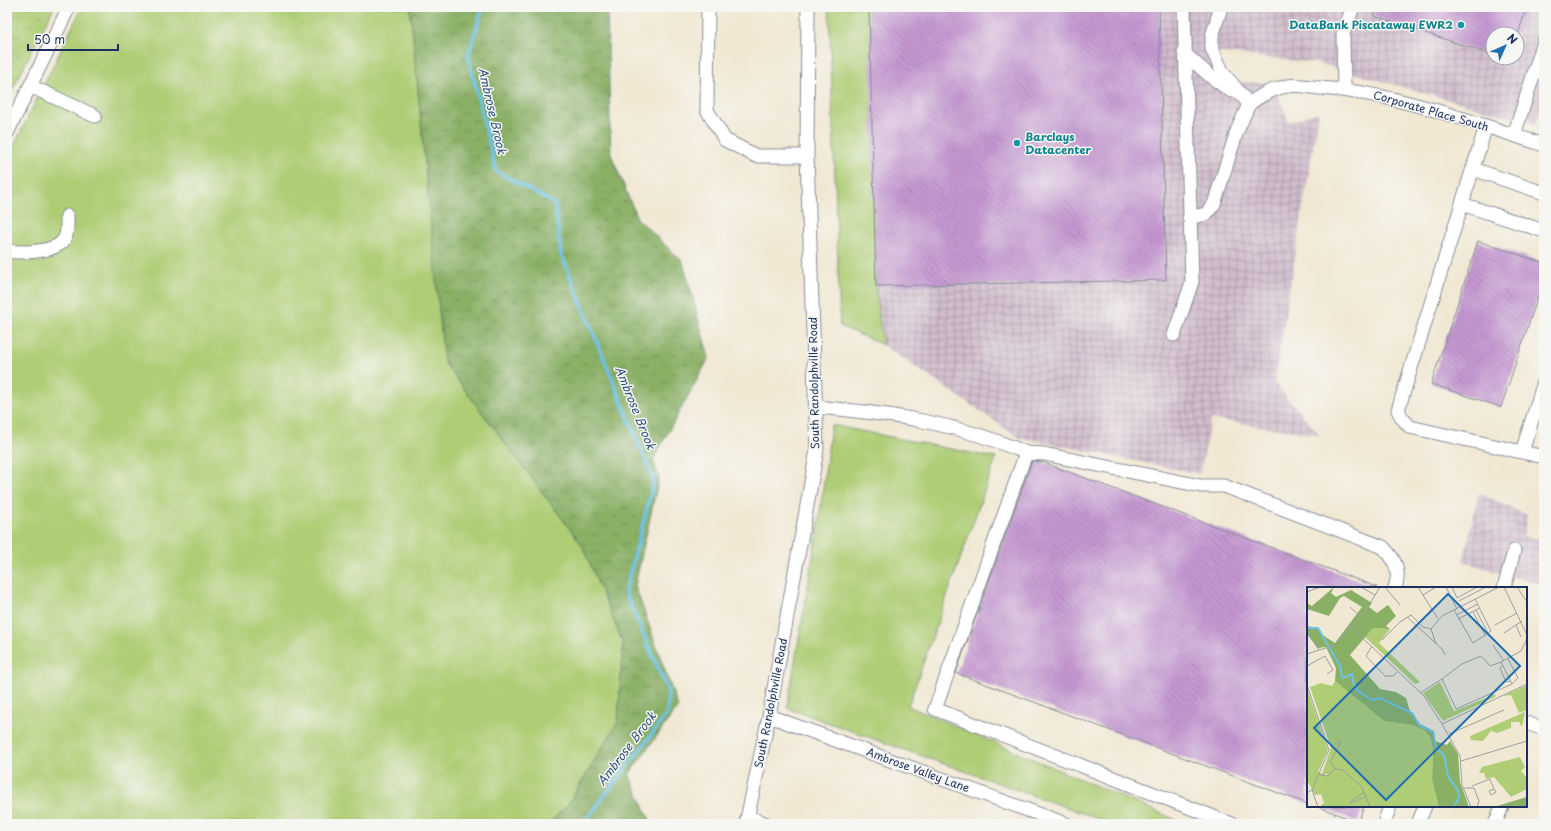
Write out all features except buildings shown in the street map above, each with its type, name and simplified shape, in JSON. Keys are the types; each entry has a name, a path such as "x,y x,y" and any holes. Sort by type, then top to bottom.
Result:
{"street":[{"path":"7,133 69,7"},
{"path":"708,7 707,110 725,140 756,156 807,156"},
{"name":"South Randolphville Road","path":"747,820 769,716 817,450 807,156 808,7"},
{"path":"1174,335 1192,282 1184,52 1184,7"},
{"path":"1221,7 1212,36 1212,49 1222,73 1248,104"},
{"path":"1344,90 1343,34 1353,7"},
{"path":"1514,135 1544,42"},
{"path":"1184,52 1210,76 1248,104"},
{"path":"30,86 95,116"},
{"name":"Corporate Place South","path":"1248,104 1265,92 1288,86 1344,90 1388,97 1544,145"},
{"path":"1189,218 1206,214 1214,204 1237,131 1248,104"},
{"path":"1486,126 1398,410 1402,418 1410,427 1544,457"},
{"path":"1473,169 1544,193"},
{"path":"1462,204 1544,231"},
{"path":"7,251 21,253 34,252 59,245 65,238 67,216"},
{"path":"1522,452 1544,382"},
{"path":"815,407 895,415 979,435 1026,453 1044,454 1201,486 1224,486 1383,547 1392,557 1398,571 1394,587"},
{"path":"1026,453 935,709 1232,824"},
{"path":"1504,587 1514,551"},
{"name":"Ambrose Valley Lane","path":"769,716 1066,824"},
{"path":"1527,723 1544,729"},
{"path":"1384,824 1390,807"},
{"path":"1418,824 1425,807"},
{"path":"1495,824 1502,807"},
{"path":"747,820 767,824"}],"shaded area":[{"path":"873,7 1544,7 1544,100 1536,124 1317,63 1206,51 1227,82 1273,83 1289,122 1319,112 1274,383 1320,435 1211,419 1200,474 1018,437 883,345 876,293"},
{"path":"1479,493 1527,515 1523,536 1544,540 1544,585 1508,576 1463,561"}],"green space":[{"path":"7,7 54,7 7,100"},
{"path":"82,7 410,7 444,362 582,545 623,643 618,722 567,806 548,824 7,824 7,160"},
{"path":"410,7 607,7 611,154 637,218 683,262 709,358 653,460 659,477 635,586 678,707 629,774 652,824 548,824 567,806 618,722 623,643 582,545 444,362"},
{"path":"829,7 873,7 876,293 883,345 840,326"},
{"path":"831,425 996,458 908,706 1186,824 1113,824 787,708 819,521"}],"waterway":[{"name":"Ambrose Brook","path":"480,7 481,14 468,55 496,171 555,204 561,254 654,481 625,592 668,691 667,714 583,824"}],"place":[{"name":"DataBank Piscataway EWR2","path":"1461,25"},
{"name":"Barclays Datacenter","path":"1017,143"}]}
